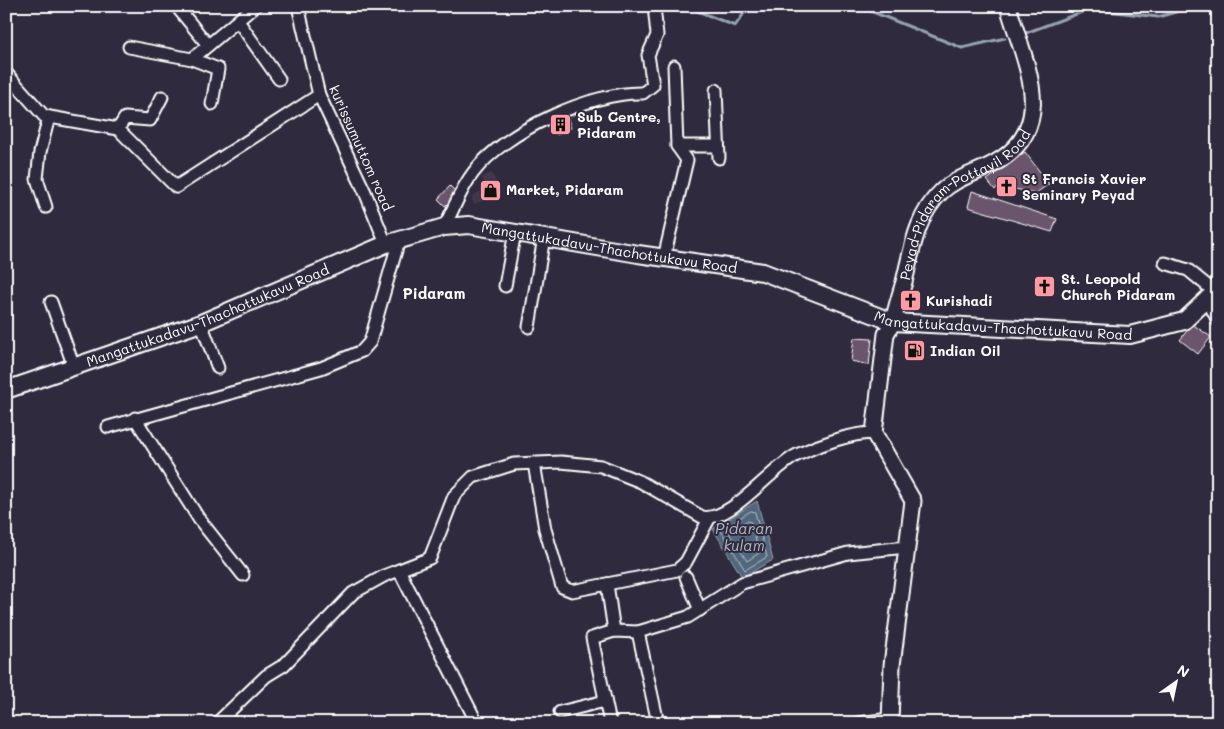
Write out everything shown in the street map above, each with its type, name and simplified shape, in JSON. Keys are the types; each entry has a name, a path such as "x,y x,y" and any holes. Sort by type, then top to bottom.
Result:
{"main road":[{"name":"Mangattukadavu-Thachottukavu Road","path":"6,390 201,323 392,242 444,227 469,225 664,258 763,272 893,322 1130,335 1184,321 1213,293"}],"street":[{"path":"192,59 255,6"},
{"name":"kurissumuttom road","path":"298,6 320,95 365,192 392,242"},
{"name":"Peyad-Pidaram-Pottayil Road","path":"874,433 886,334 893,322 915,234 931,204 951,184 995,163 1014,151 1028,133 1032,118 1031,85 1008,6"},
{"path":"177,7 208,45"},
{"path":"444,227 456,199 472,173 482,162 521,131 568,109 609,96 628,92 643,93 653,85 648,55 656,35 654,9"},
{"path":"238,21 279,79"},
{"path":"129,47 192,59 218,69 212,104"},
{"path":"664,258 686,160 677,146 674,66"},
{"path":"6,73 44,116 118,129 176,187 320,95"},
{"path":"716,90 719,158"},
{"path":"118,129 125,118 150,120 162,98"},
{"path":"46,207 37,179 40,152 49,118"},
{"path":"677,146 718,146"},
{"path":"505,286 515,232"},
{"path":"529,327 544,237"},
{"path":"108,427 321,368 362,351 370,342 392,242"},
{"path":"1165,263 1188,270 1213,293 1218,321"},
{"path":"51,302 74,367"},
{"path":"201,323 218,368"},
{"path":"135,418 199,519 243,576"},
{"path":"218,723 266,676 284,665 353,593 399,570 430,558 454,496 473,477 514,464 561,462 600,466 641,482 702,517 709,518 721,514 756,488 778,467 797,455 858,433 874,433 913,501 892,665 890,721 858,723"},
{"path":"534,463 545,529 562,587 572,591 677,570 686,562 709,518"},
{"path":"610,723 592,638 614,632 638,632 688,617 742,583 848,553 907,547"},
{"path":"399,570 477,723"},
{"path":"686,577 700,610"},
{"path":"607,584 614,632"},
{"path":"638,632 658,723"},
{"path":"560,712 605,701"}],"shaded area":[{"name":"Market, Pidaram","path":"492,173 501,193 474,204 471,197 485,188 482,177"}],"water":[{"name":"Pidaran kulam","path":"757,501 773,560 742,577 713,529"}],"building":[{"name":"Sub Centre, Pidaram","path":"567,115 571,128 557,135 550,121"},
{"path":"1025,152 1049,184 1036,193 1004,187 1002,190 999,186 995,190 987,180"},
{"path":"450,186 458,194 445,206 438,199"},
{"path":"972,191 1057,219 1052,232 968,207"},
{"path":"1192,324 1211,337 1198,354 1180,340"},
{"path":"854,338 872,339 869,365 851,361"}],"waterway":[{"path":"523,6 540,8 567,6"},
{"path":"685,6 735,26 747,9"},
{"path":"858,6 962,48 1005,38"},
{"path":"1023,34 1090,9 1158,17 1197,6"}],"place":[{"name":"Sub Centre, Pidaram","path":"561,125"},
{"name":"St Francis Xavier Seminary Peyad","path":"1006,187"},
{"name":"Market, Pidaram","path":"490,190"},
{"name":"St. Leopold Church Pidaram","path":"1045,287"},
{"name":"Kurishadi","path":"910,301"},
{"name":"Indian Oil","path":"914,351"}],"district":[{"name":"Pidaram","path":"434,294"}]}
